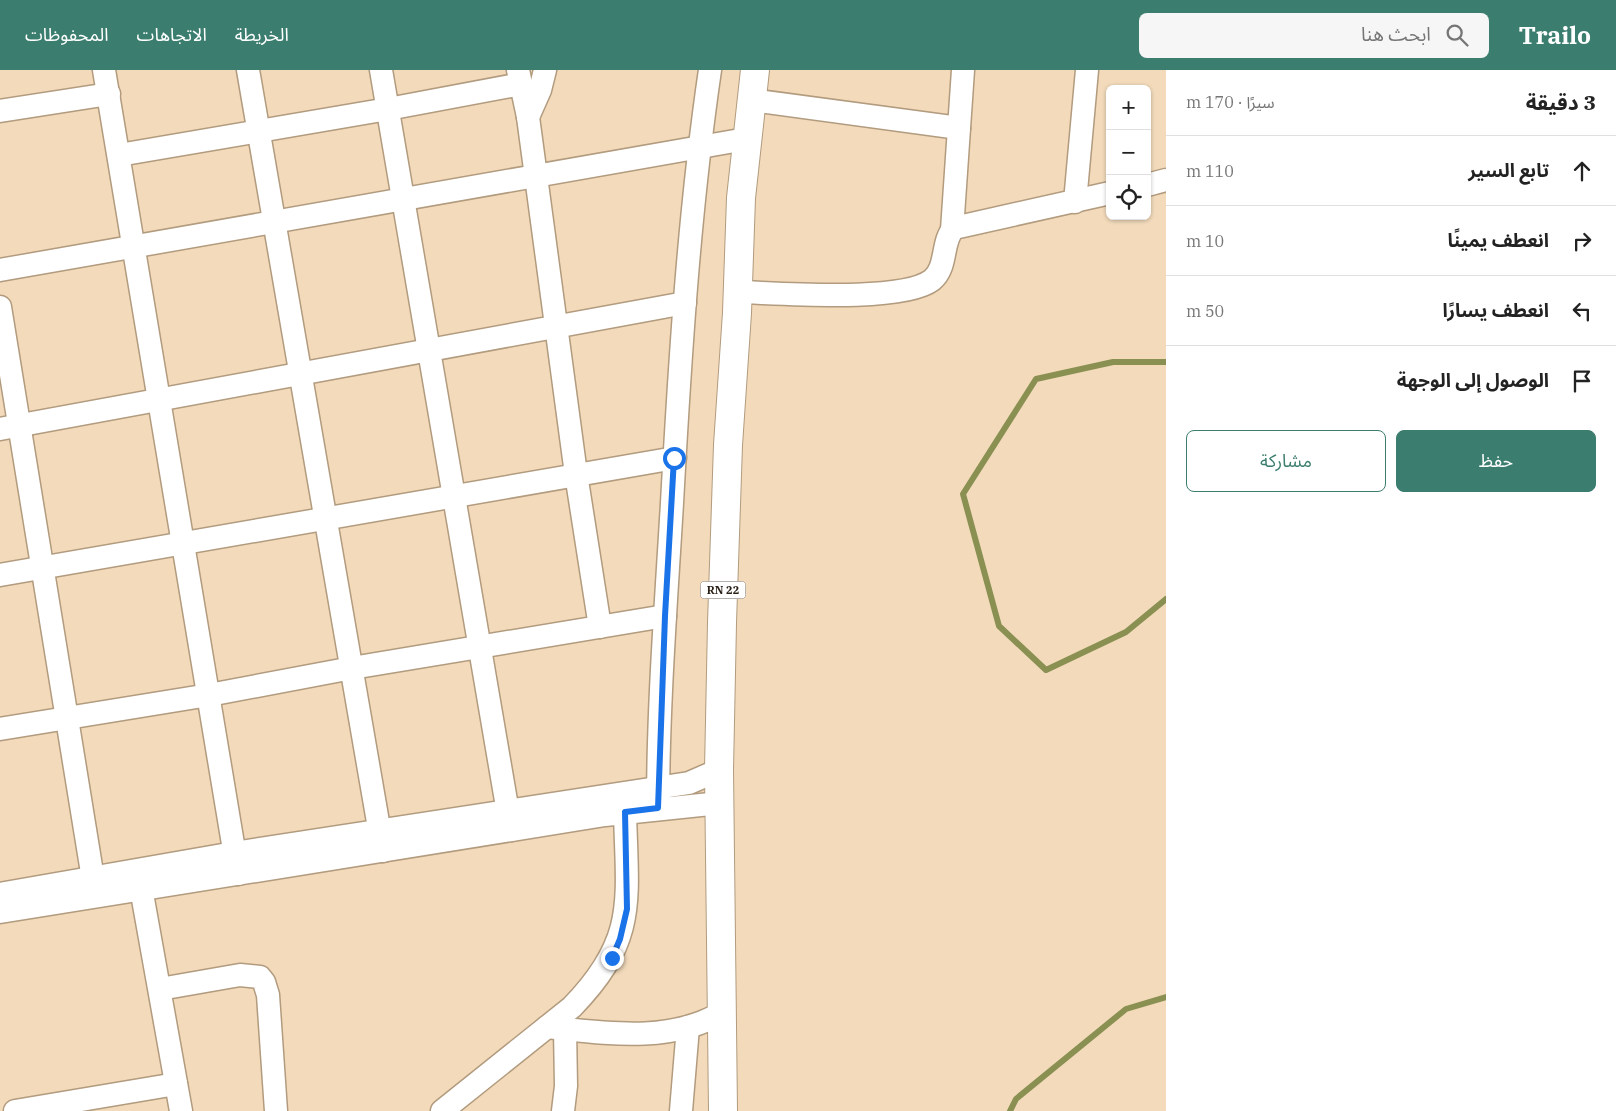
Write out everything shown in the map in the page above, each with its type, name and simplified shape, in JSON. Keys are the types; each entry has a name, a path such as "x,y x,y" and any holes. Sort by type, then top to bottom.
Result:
{"main road":[{"name":"RN 22","path":"723,1111 719,770 728,445 738,292 741,198 755,70"}],"street":[{"path":"104,70 185,544 236,864"},
{"path":"248,70 381,841"},
{"path":"381,70 456,496 509,820"},
{"path":"528,117 540,90 544,70"},
{"path":"658,798 665,616 685,303 699,146 710,70"},
{"path":"952,230 963,70"},
{"path":"1075,202 1087,70"},
{"path":"119,155 388,109 520,77 528,117 576,474 600,627"},
{"path":"0,111 108,94"},
{"path":"751,100 959,128"},
{"path":"0,270 746,139"},
{"path":"1151,184 1166,180"},
{"path":"738,292 843,295 892,291 922,284 936,274 949,234 956,227 1106,195"},
{"path":"10,428 685,303"},
{"path":"0,311 10,428 41,567 94,886"},
{"path":"0,574 185,544 674,458"},
{"path":"0,729 665,616"},
{"path":"509,820 625,812 719,770"},
{"path":"0,894 94,886 658,798 720,803"},
{"path":"442,1111 556,1028 612,958 620,939 627,909 625,812"},
{"path":"0,912 94,886 141,888 236,864"},
{"path":"141,888 181,1111"},
{"path":"160,989 249,974 260,977 264,982 268,995 276,1111"},
{"path":"556,1028 650,1033 688,1027 709,1020 722,1012"},
{"path":"681,1111 688,1027"},
{"path":"556,1028 566,1086 563,1111"},
{"path":"15,1111 176,1084"}],"waterway":[{"path":"1166,362 1113,362 1036,379 963,494 999,626 1046,670 1126,632 1166,599"},
{"path":"1010,1111 1016,1099 1126,1009 1166,997"}],"route":[{"path":"612,958 620,939 627,909 625,812 658,808 665,616 674,458"}]}
